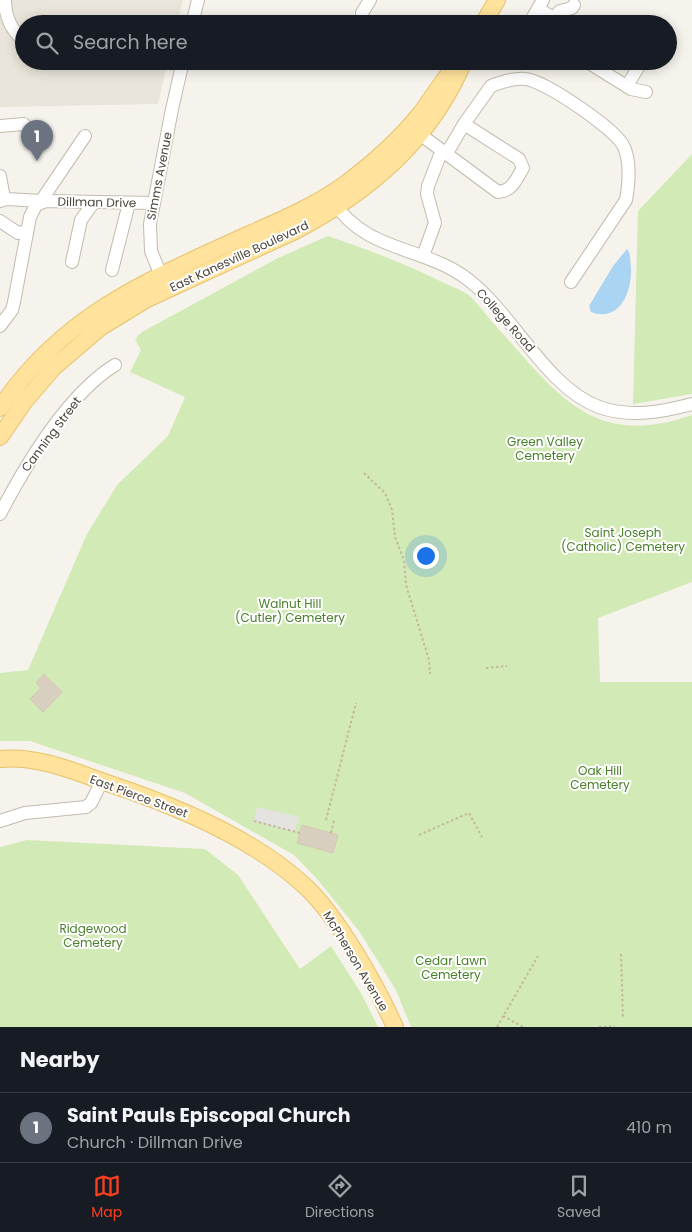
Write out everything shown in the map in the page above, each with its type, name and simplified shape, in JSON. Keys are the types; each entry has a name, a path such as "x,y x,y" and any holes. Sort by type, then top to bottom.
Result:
{"main road":[{"path":"488,15 497,0"},
{"name":"East Kanesville Boulevard","path":"0,408 40,359 72,328 110,301 295,231 333,201 420,114 452,70"},
{"name":"East Kanesville Boulevard","path":"333,201 388,170 421,134 448,96 460,70"},
{"name":"East Kanesville Boulevard","path":"0,437 33,391 77,346 164,282"},
{"name":"East Pierce Street","path":"0,758 38,761 102,781 188,813 276,863 291,874 315,897"},
{"name":"McPherson Avenue","path":"315,897 344,937 376,989 395,1027"}],"street":[{"path":"5,0 11,26 15,30"},
{"path":"194,15 198,0"},
{"path":"362,13 370,0"},
{"path":"534,15 541,4 551,15"},
{"path":"557,15 560,11 572,8 574,5"},
{"name":"Simms Avenue","path":"164,282 149,240 153,203 181,70"},
{"path":"600,70 626,86 646,92"},
{"path":"626,86 636,70"},
{"path":"423,256 435,223 427,194 428,186 444,152 492,86 526,79 550,88 613,131 624,145 629,168 626,200 571,282"},
{"path":"0,126 24,124"},
{"path":"421,134 498,192 508,190 512,187 523,168 522,163 464,124"},
{"path":"41,201 85,136"},
{"path":"0,176 2,200"},
{"name":"Dillman Drive","path":"2,200 153,203"},
{"name":"Dillman Drive","path":"4,315 14,302 31,212 41,201"},
{"name":"College Road","path":"333,201 358,230 369,237 451,268 472,282 488,296 564,385 585,400 599,407 628,413 664,411 692,404"},
{"path":"72,262 81,220 94,202"},
{"path":"112,270 129,202"},
{"path":"0,221 18,233 27,231"},
{"path":"0,326 4,315"},
{"name":"Canning Street","path":"0,514 32,457 86,388 114,365"},
{"path":"0,821 25,813 86,807 91,803 102,781"}],"path":[{"path":"364,473 385,493 392,510 395,537 404,560 406,584 429,660 430,674"},
{"path":"486,668 507,666"},
{"path":"326,820 356,703"},
{"path":"419,835 469,813 482,837"},
{"path":"331,833 334,820"},
{"path":"254,821 300,834"},
{"path":"621,954 623,1018"},
{"path":"497,1027 538,956"},
{"path":"503,1016 523,1027"},
{"path":"599,1027 615,1026"}],"shaded area":[{"path":"0,0 183,0 179,15 15,15 15,70 166,70 158,104 0,107"},
{"path":"257,807 299,817 294,832 254,821"}],"green space":[{"path":"692,154 692,394 633,404 638,211"},
{"name":"Walnut Hill (Cutler) Cemetery","path":"328,236 399,262 468,295 536,371 577,408 600,419 626,425 656,424 692,415 692,582 598,618 600,682 692,682 692,1027 411,1027 396,990 359,931 318,880 294,855 185,793 30,741 0,741 0,673 28,670 87,534 117,485 168,436 185,397 130,372 141,350 135,339 142,332 278,258"},
{"name":"Ridgewood Cemetery","path":"27,840 205,849 238,875 300,969 331,946 361,993 378,1027 0,1027 0,847"}],"water":[{"path":"627,249 630,258 631,277 623,302 610,313 591,312 589,306 613,266"}],"building":[{"path":"44,674 62,692 43,712 30,699 41,688 36,683"},
{"path":"302,825 338,835 333,853 297,843"}],"place":[{"name":"Saint Pauls Episcopal Church","path":"37,161"}],"park label":[{"name":"Green Valley Cemetery","path":"545,448"},
{"name":"Saint Joseph (Catholic) Cemetery","path":"623,539"},
{"name":"Oak Hill Cemetery","path":"600,777"},
{"name":"Cedar Lawn Cemetery","path":"451,967"}]}
